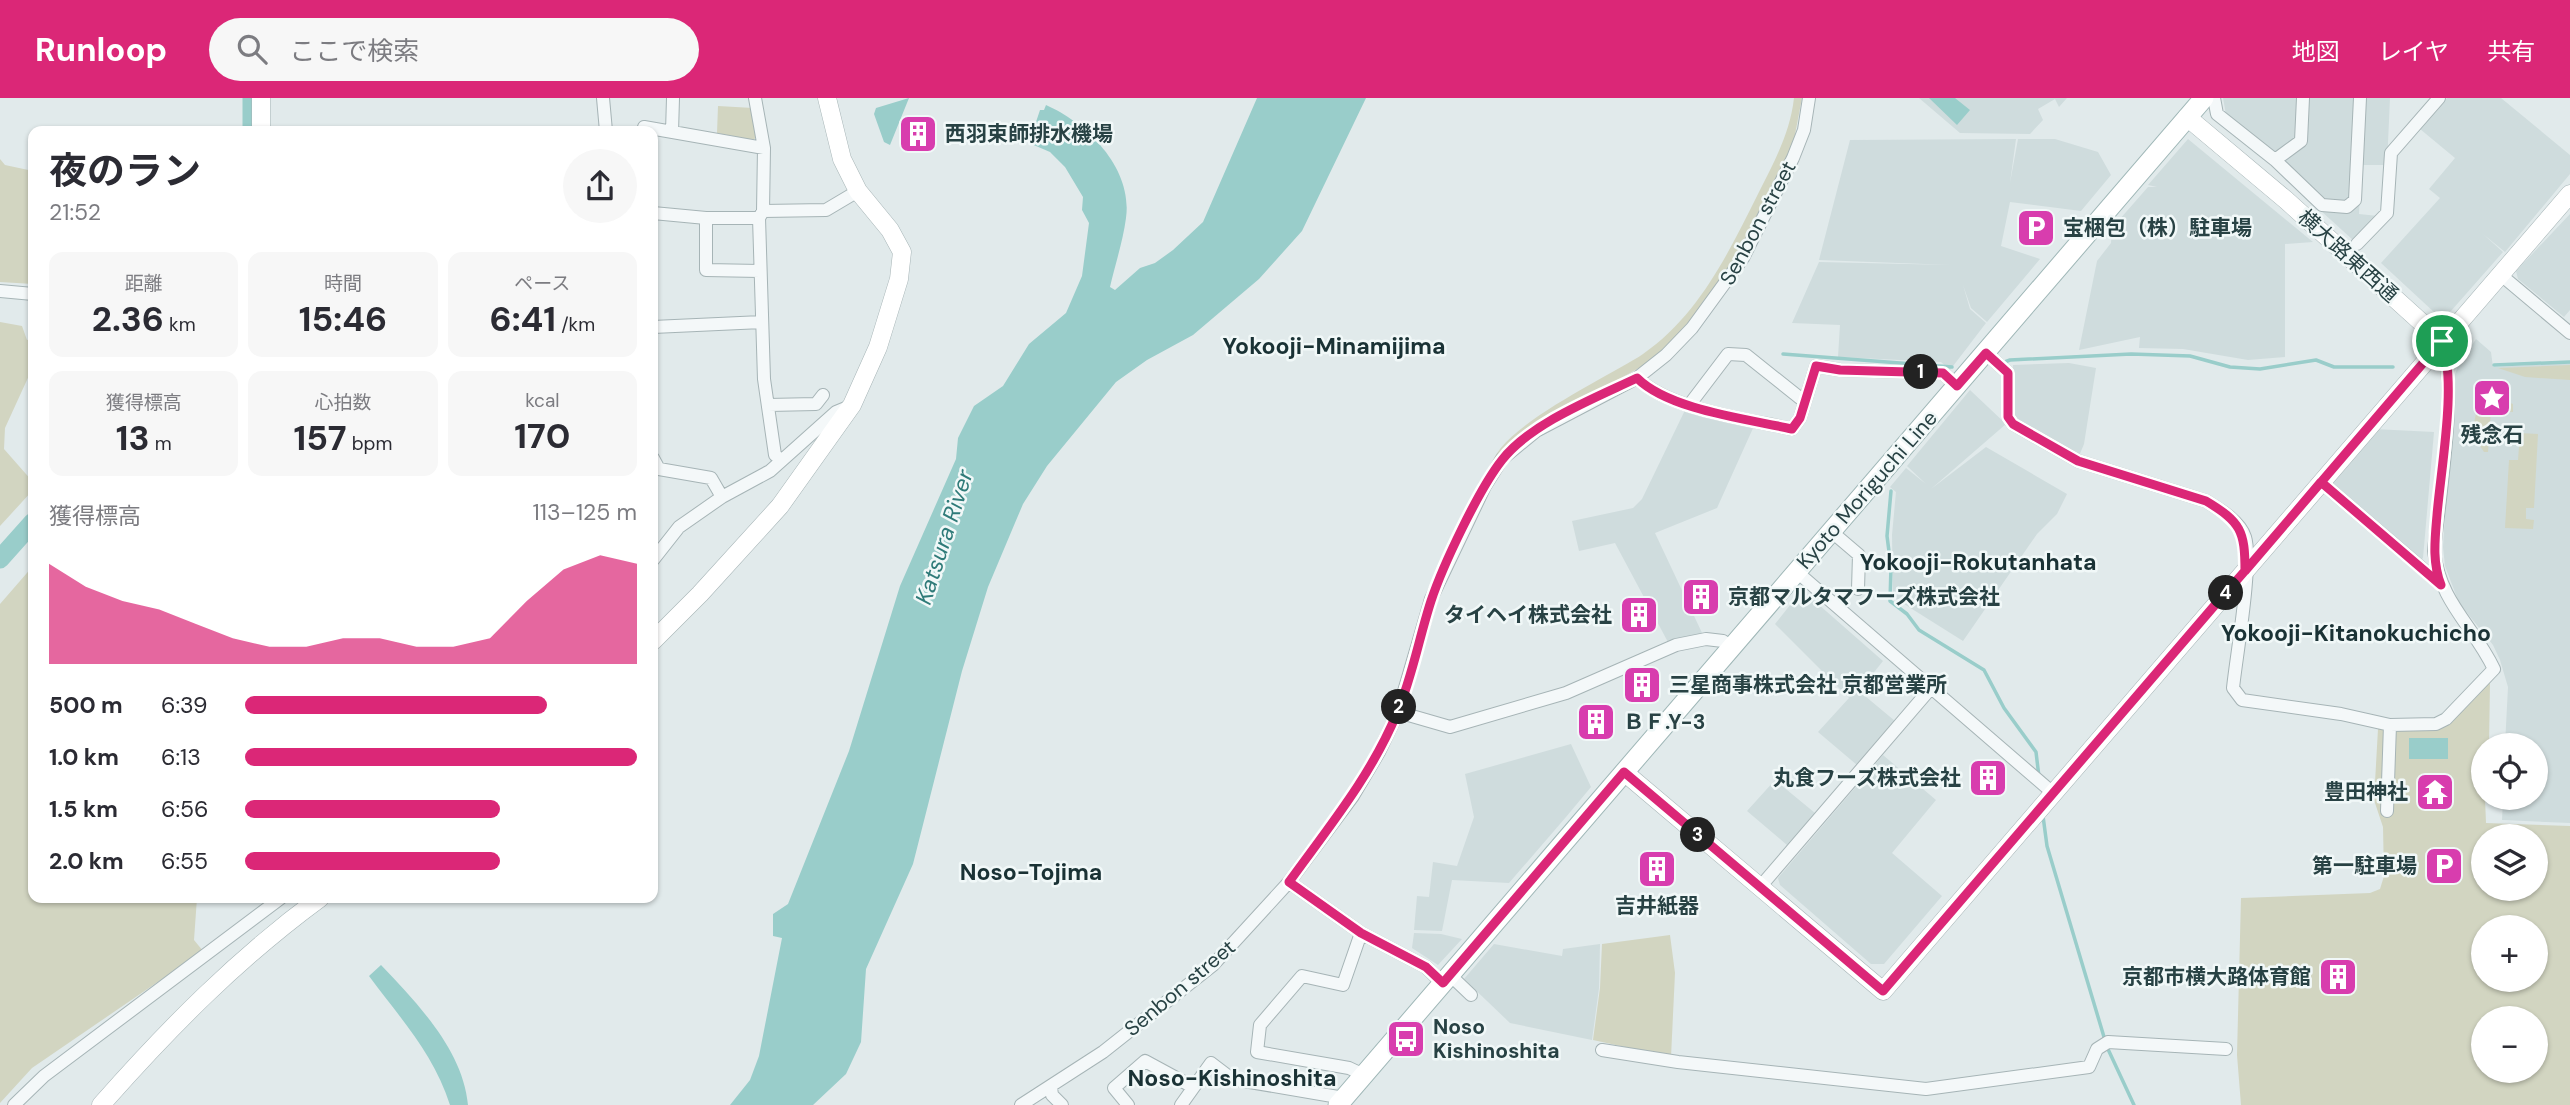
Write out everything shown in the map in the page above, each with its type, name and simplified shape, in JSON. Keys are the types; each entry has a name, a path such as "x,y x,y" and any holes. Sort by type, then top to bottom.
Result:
{"main road":[{"name":"Kyoto Moriguchi Line","path":"1341,1102 1957,386 1990,356 2195,108"}],"street":[{"path":"261,98 261,126"},
{"path":"603,98 606,126"},
{"path":"672,132 673,98"},
{"path":"755,98 764,148 760,271 762,322 768,405 775,454 781,460"},
{"path":"658,636 780,506 852,405 864,384 878,346 902,261 902,252 892,233 858,191 842,159 827,98"},
{"name":"Senbon street","path":"1021,1105 1103,1052 1213,965 1289,882 1353,796 1398,712 1431,599 1474,509 1502,459 1536,430 1637,378 1666,355 1692,328 1743,258 1793,158 1804,130 1809,98"},
{"path":"2214,98 2217,114 2275,160 2322,205 2347,208 2355,200 2360,98"},
{"path":"2275,160 2301,141 2303,98"},
{"path":"2357,244 2387,213 2391,153 2439,98"},
{"name":"横大路東西通","path":"2195,108 2273,178 2286,200 2442,341"},
{"path":"658,130 764,148"},
{"path":"658,214 706,218 826,210 858,191"},
{"path":"1624,772 1883,991 2570,194"},
{"path":"706,218 706,270 760,271"},
{"path":"2501,275 2570,333"},
{"path":"0,291 27,294"},
{"path":"658,327 762,322"},
{"path":"1990,356 2008,373 2008,417 2013,424 2078,461 2206,501 2223,512 2245,537 2245,571 2232,688 2242,700 2341,714 2390,725 2437,724 2446,719 2494,669 2484,649 2459,618 2441,585 2434,551 2448,394 2447,355 2442,341"},
{"path":"1690,404 1728,354 1746,355 1805,402"},
{"path":"1637,378 1647,388 1690,404 1792,429 1800,418 1816,366 1840,370 1943,373 1957,386"},
{"path":"768,405 816,404 823,395"},
{"path":"658,554 679,527 722,497 770,471 836,412 852,405"},
{"path":"658,466 711,478 722,497"},
{"path":"2321,482 2441,585"},
{"path":"1832,532 1859,555 1858,589"},
{"path":"1797,572 2053,793"},
{"path":"1398,712 1450,727 1566,693 1676,645 1706,639 1723,641 1732,647"},
{"path":"1759,887 1931,688"},
{"path":"2387,811 2390,725"},
{"path":"1289,882 1361,933 1426,967 1471,995"},
{"path":"14,1105 44,1076 274,903"},
{"path":"101,1105 172,1024 290,920 313,903"},
{"path":"1361,933 1343,985 1302,976 1260,1025 1257,1052 1349,1068 1364,1075"},
{"path":"1602,1050 1678,1062 1926,1089 2089,1067 2105,1043 2226,1049"},
{"path":"1128,1105 1114,1088 1145,1061 1193,1087"},
{"path":"1181,1105 1211,1063 1232,1079 1341,1102"},
{"path":"1051,1087 1052,1095 1062,1105"}],"shaded area":[{"path":"1919,98 2067,98 2059,107 2055,99 2038,109 2043,120 2030,134 1960,133"},
{"path":"2223,98 2390,98 2387,165 2361,165 2359,214 2378,216 2354,241 2228,126"},
{"path":"2447,98 2501,98 2570,155 2570,174 2505,252 2483,234 2503,252 2451,311 2435,313 2381,263 2440,198 2429,189 2455,158 2420,129"},
{"path":"2016,139 2010,183 2018,139 2055,139 2098,152 2111,175 2081,211 2010,202 2001,246 2040,259 1987,322 1971,308 1963,285 1970,309 1986,323 1950,370 1941,362 1838,357 1840,325 1792,323 1819,262 1951,265 1819,260 1850,140"},
{"path":"2188,139 2313,242 2285,244 2285,357 2248,360 2183,349 2139,348 2140,337 2079,350 2097,261 2111,243 2112,228 2148,187 2157,187 2148,185"},
{"path":"2570,214 2570,310 2564,317 2518,279 2516,271"},
{"path":"2476,339 2491,352 2493,367 2570,363 2570,823 2502,820 2502,810 2548,810 2548,733 2506,733 2508,687 2500,660 2493,645 2459,603 2445,566 2443,547 2453,380 2458,366"},
{"path":"2069,363 2096,368 2084,444 2079,456 2018,425 2011,412 2013,365"},
{"path":"1970,390 2006,424 1931,489 1986,447 2067,494 2057,514 2037,534 1963,641 1893,597 1892,535 1896,492 1890,487 1906,468 1926,484 1907,466"},
{"path":"1687,406 1754,426 1717,508 1655,533 1703,635 1669,644 1615,543 1579,551 1572,521 1633,508 1642,499"},
{"path":"2374,429 2434,432 2423,558 2419,562 2327,482"},
{"path":"1802,590 1883,661 1859,691 1895,721 1857,765 1818,732 1849,698 1775,624"},
{"path":"1571,744 1591,787 1566,817 1509,883 1452,880 1442,931 1414,930 1417,896 1429,897 1433,862 1457,866 1474,817 1465,774"},
{"path":"1883,755 1936,800 1892,853 1942,896 1884,964 1871,964 1780,885 1778,878"},
{"path":"1775,780 1815,813 1787,845 1747,811"},
{"path":"1414,933 1441,934 1462,939 1438,965 1412,948"},
{"path":"1494,944 1562,956 1563,949 1600,944 1599,988 1592,1040 1510,1023 1464,979"}],"green space":[{"path":"1794,98 1802,98 1793,145 1731,268 1710,301 1661,355 1536,428 1491,470 1496,454 1510,438 1555,405 1643,354 1662,339 1696,303 1723,261 1775,160 1789,124"},
{"path":"718,106 753,108 758,136 753,140 717,133"},
{"path":"0,159 5,165 28,170 28,284 0,282"},
{"path":"0,322 22,326 28,340 28,378 5,428 4,449 28,476 28,495 0,526"},
{"path":"2570,365 2570,380 2525,377 2498,368"},
{"path":"2492,396 2513,404 2513,412 2491,411 2488,452 2484,452 2474,425 2484,398"},
{"path":"2520,433 2538,434 2534,508 2526,508 2526,519 2534,520 2533,529 2505,528 2509,460 2518,460"},
{"path":"28,572 28,903 197,903 194,940 203,951 32,1068 0,1103 0,604"},
{"path":"2490,683 2489,733 2471,733 2471,810 2485,810 2486,823 2514,824 2471,824 2471,901 2548,901 2548,825 2570,826 2570,1105 2241,1105 2237,1055 2241,898 2370,893 2380,889 2384,876 2383,827 2374,800 2378,729 2446,725"},
{"path":"1670,935 1675,973 1671,1057 1593,1040 1600,988 1602,944"}],"water":[{"path":"909,98 890,145 884,142 874,114 876,108"},
{"name":"Katsura River","path":"1257,98 1366,98 1302,231 1259,279 1193,335 1147,360 1116,382 1047,466 1023,504 988,587 962,671 913,864 866,969 861,1042 846,1074 813,1105 730,1105 750,1080 759,1056 782,938 773,936 773,914 788,904 849,751 900,586 956,459 958,438 974,406 1003,386 1029,344 1066,313 1082,276 1089,223 1082,210 1083,197 1065,167 1050,152 1029,143 1040,110 1044,110 1046,105 1077,123 1091,135 1115,165 1126,200 1126,218 1110,287 1115,290 1140,268 1155,263 1173,250 1203,222"},
{"path":"1929,98 1955,98 1970,110 1957,125"},
{"path":"2409,738 2448,738 2448,759 2409,759"},
{"path":"381,965 423,1011 448,1047 464,1085 468,1105 450,1105 426,1053 369,976"}],"waterway":[{"path":"252,98 252,126"},
{"path":"1783,354 1952,367"},
{"path":"2002,363 2010,360 2131,354 2190,356 2230,367 2260,369 2316,360 2334,367 2393,367"},
{"path":"2494,365 2570,362"},
{"path":"1891,491 1887,536 1891,567 1890,601 1907,614 1919,630 1984,670 2004,708 2036,752 2039,777"},
{"path":"0,559 28,528"},
{"path":"2043,816 2047,846 2107,1047 2134,1105"}],"place":[{"name":"西羽束師排水機場","path":"918,134"},
{"name":"宝梱包（株）駐車場","path":"2036,228"},
{"name":"残念石","path":"2492,398"},
{"name":"京都マルタマフーズ株式会社","path":"1701,597"},
{"name":"タイヘイ株式会社","path":"1639,615"},
{"name":"三星商事株式会社 京都営業所","path":"1642,685"},
{"name":"ＢＦ.Y-3","path":"1596,722"},
{"name":"丸食フーズ株式会社","path":"1988,778"},
{"name":"豊田神社","path":"2435,792"},
{"name":"第一駐車場","path":"2444,866"},
{"name":"吉井紙器","path":"1657,869"},
{"name":"京都市横大路体育館","path":"2338,977"},
{"name":"Noso Kishinoshita","path":"1406,1039"}],"district":[{"name":"Yokooji-Minamijima","path":"1334,346"},
{"name":"Yokooji-Rokutanhata","path":"1978,562"},
{"name":"Yokooji-Kitanokuchicho","path":"2356,633"},
{"name":"Noso-Tojima","path":"1031,872"},
{"name":"Noso-Kishinoshita","path":"1232,1078"}],"route":[{"path":"2442,341 2245,571 2245,537 2223,512 2206,501 2078,461 2013,424 2008,417 2008,373 1986,353 1957,386 1943,373 1840,370 1816,366 1800,418 1792,429 1683,402 1647,388 1637,378 1536,430 1502,459 1485,486 1431,599 1398,712 1379,752 1353,796 1289,882 1361,933 1426,967 1443,983 1624,772 1883,991 2042,807 2221,598 2245,571 2321,482 2421,566 2441,585 2434,551 2448,394 2447,355 2442,341"}]}
